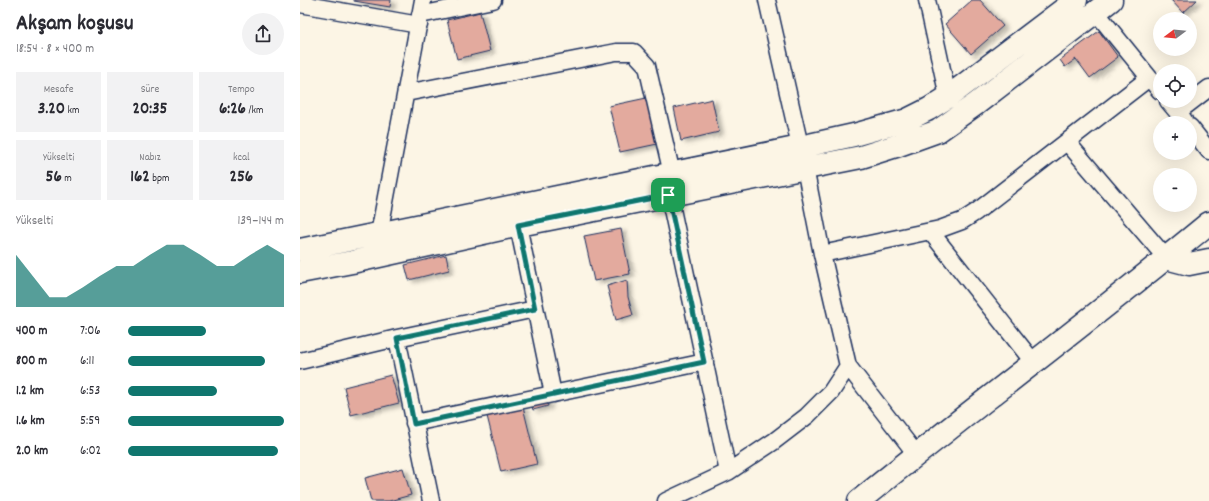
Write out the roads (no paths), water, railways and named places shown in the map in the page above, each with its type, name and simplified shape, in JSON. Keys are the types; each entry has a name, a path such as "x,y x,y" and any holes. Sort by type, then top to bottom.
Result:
{"street":[{"path":"300,4 421,13 493,0"},
{"path":"767,0 848,366 916,454"},
{"path":"926,0 948,97"},
{"path":"300,250 800,147 854,135 907,120 948,97 1076,0"},
{"path":"300,272 518,225 861,157 899,145 938,131 1104,6 1153,83"},
{"path":"378,234 421,13"},
{"path":"406,93 616,52 634,52 647,66 672,174"},
{"path":"822,254 940,229 962,221 976,212 1149,78"},
{"path":"1178,112 1209,88"},
{"path":"1197,136 1209,151"},
{"path":"1067,142 1166,258 1189,264 1209,260"},
{"path":"668,195 728,472"},
{"path":"859,501 916,454 1034,363 1209,223"},
{"path":"518,225 553,394"},
{"path":"930,231 1034,363"},
{"path":"300,361 397,338 535,309"},
{"path":"397,338 431,501"},
{"path":"414,424 704,362"},
{"path":"666,501 728,472 773,442 808,416 831,392 848,366"}]}
